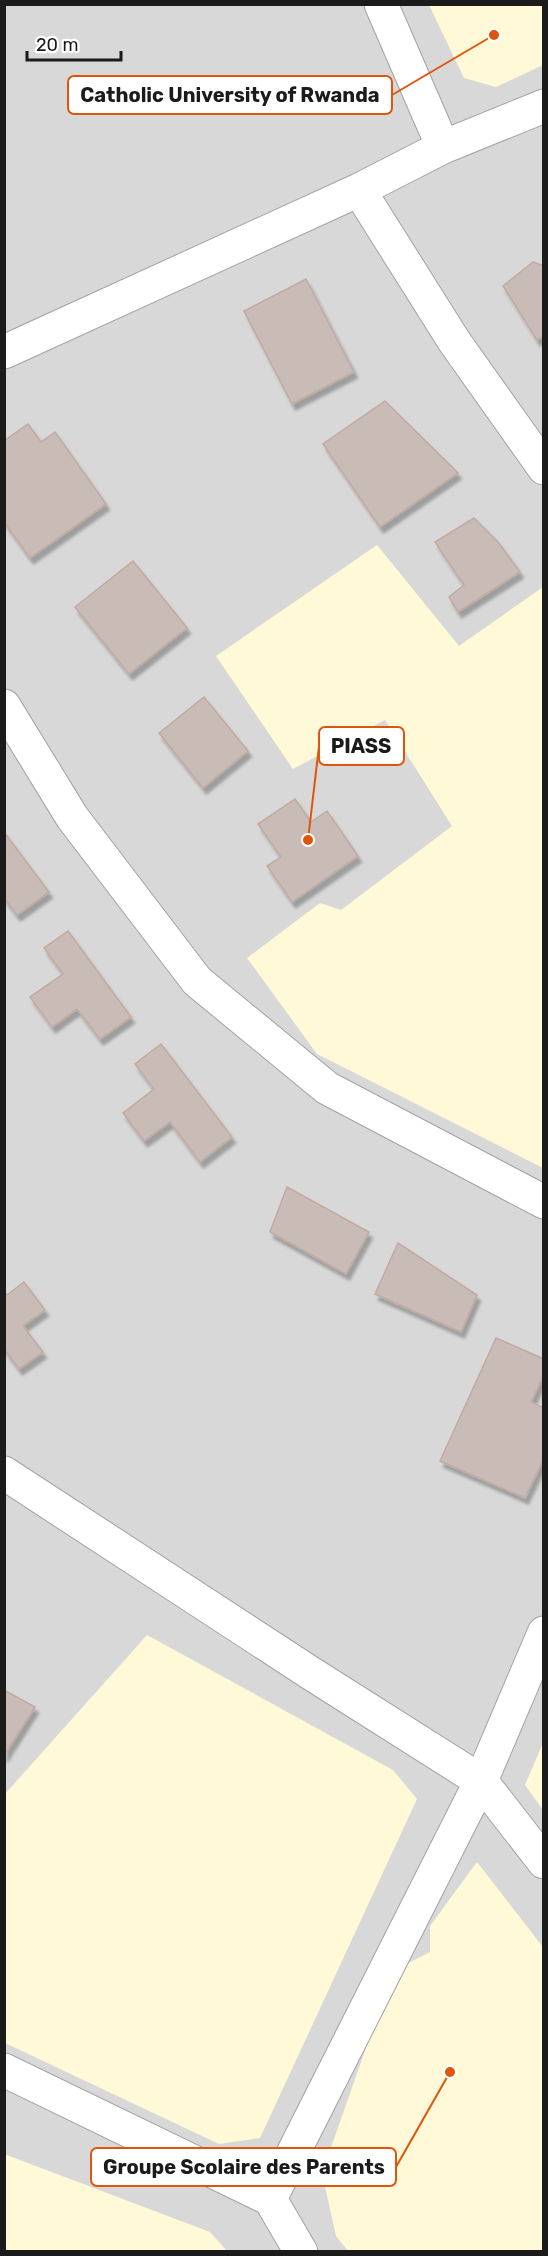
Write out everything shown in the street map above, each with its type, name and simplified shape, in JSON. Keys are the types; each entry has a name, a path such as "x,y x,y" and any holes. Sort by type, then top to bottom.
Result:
{"street":[{"path":"381,4 443,147"},
{"path":"4,352 359,190 443,147 543,106"},
{"path":"359,190 454,341 543,468"},
{"path":"4,706 72,817 197,981 327,1088 543,1202"},
{"path":"4,1473 481,1781 543,1862"},
{"path":"270,2199 481,1781 543,1633"},
{"path":"4,2070 270,2199 302,2252"}],"shaded area":[{"path":"5,5 543,5 543,2251 5,2251"},
{"path":"429,5 543,5 543,65 496,87 464,78"},
{"path":"377,545 459,646 543,587 543,1168 317,1054 247,958 320,903 341,910 452,826 385,720 293,769 216,656"},
{"path":"147,1635 393,1770 417,1799 260,2138 219,2144 5,2043 5,1794"},
{"path":"543,1743 543,1810 525,1785"},
{"path":"477,1862 543,1947 543,2251 348,2251 336,2236 322,2173 393,1971 430,1952 430,1926"},
{"path":"4,2154 210,2232 227,2251 5,2251"}],"building":[{"path":"533,262 544,266 544,336 537,340 503,286"},
{"path":"306,279 354,372 292,404 244,311"},
{"path":"385,401 458,473 380,527 323,444"},
{"path":"28,424 41,442 55,432 106,504 30,558 4,522 4,441"},
{"path":"474,518 498,542 520,572 458,612 449,597 464,585 435,542"},
{"path":"133,561 187,628 129,674 75,607"},
{"path":"204,697 248,751 203,788 159,733"},
{"path":"295,799 311,822 327,811 358,856 292,902 267,866 281,857 258,824"},
{"path":"4,832 49,892 17,915 4,898"},
{"path":"68,931 131,1017 100,1039 77,1009 52,1027 30,997 63,974 44,948"},
{"path":"161,1044 232,1137 200,1162 170,1122 144,1141 123,1113 154,1089 135,1064"},
{"path":"287,1187 369,1232 346,1274 270,1232"},
{"path":"398,1243 477,1295 461,1332 375,1294"},
{"path":"24,1282 45,1310 23,1326 43,1352 19,1369 4,1349 4,1292 7,1295"},
{"path":"496,1338 544,1359 544,1375 531,1402 544,1408 544,1458 525,1498 440,1461"},
{"path":"4,1690 35,1707 4,1756"}],"place":[{"name":"Catholic University of Rwanda","path":"494,35"},
{"name":"PIASS","path":"308,840"},
{"name":"Groupe Scolaire des Parents","path":"450,2072"}]}
